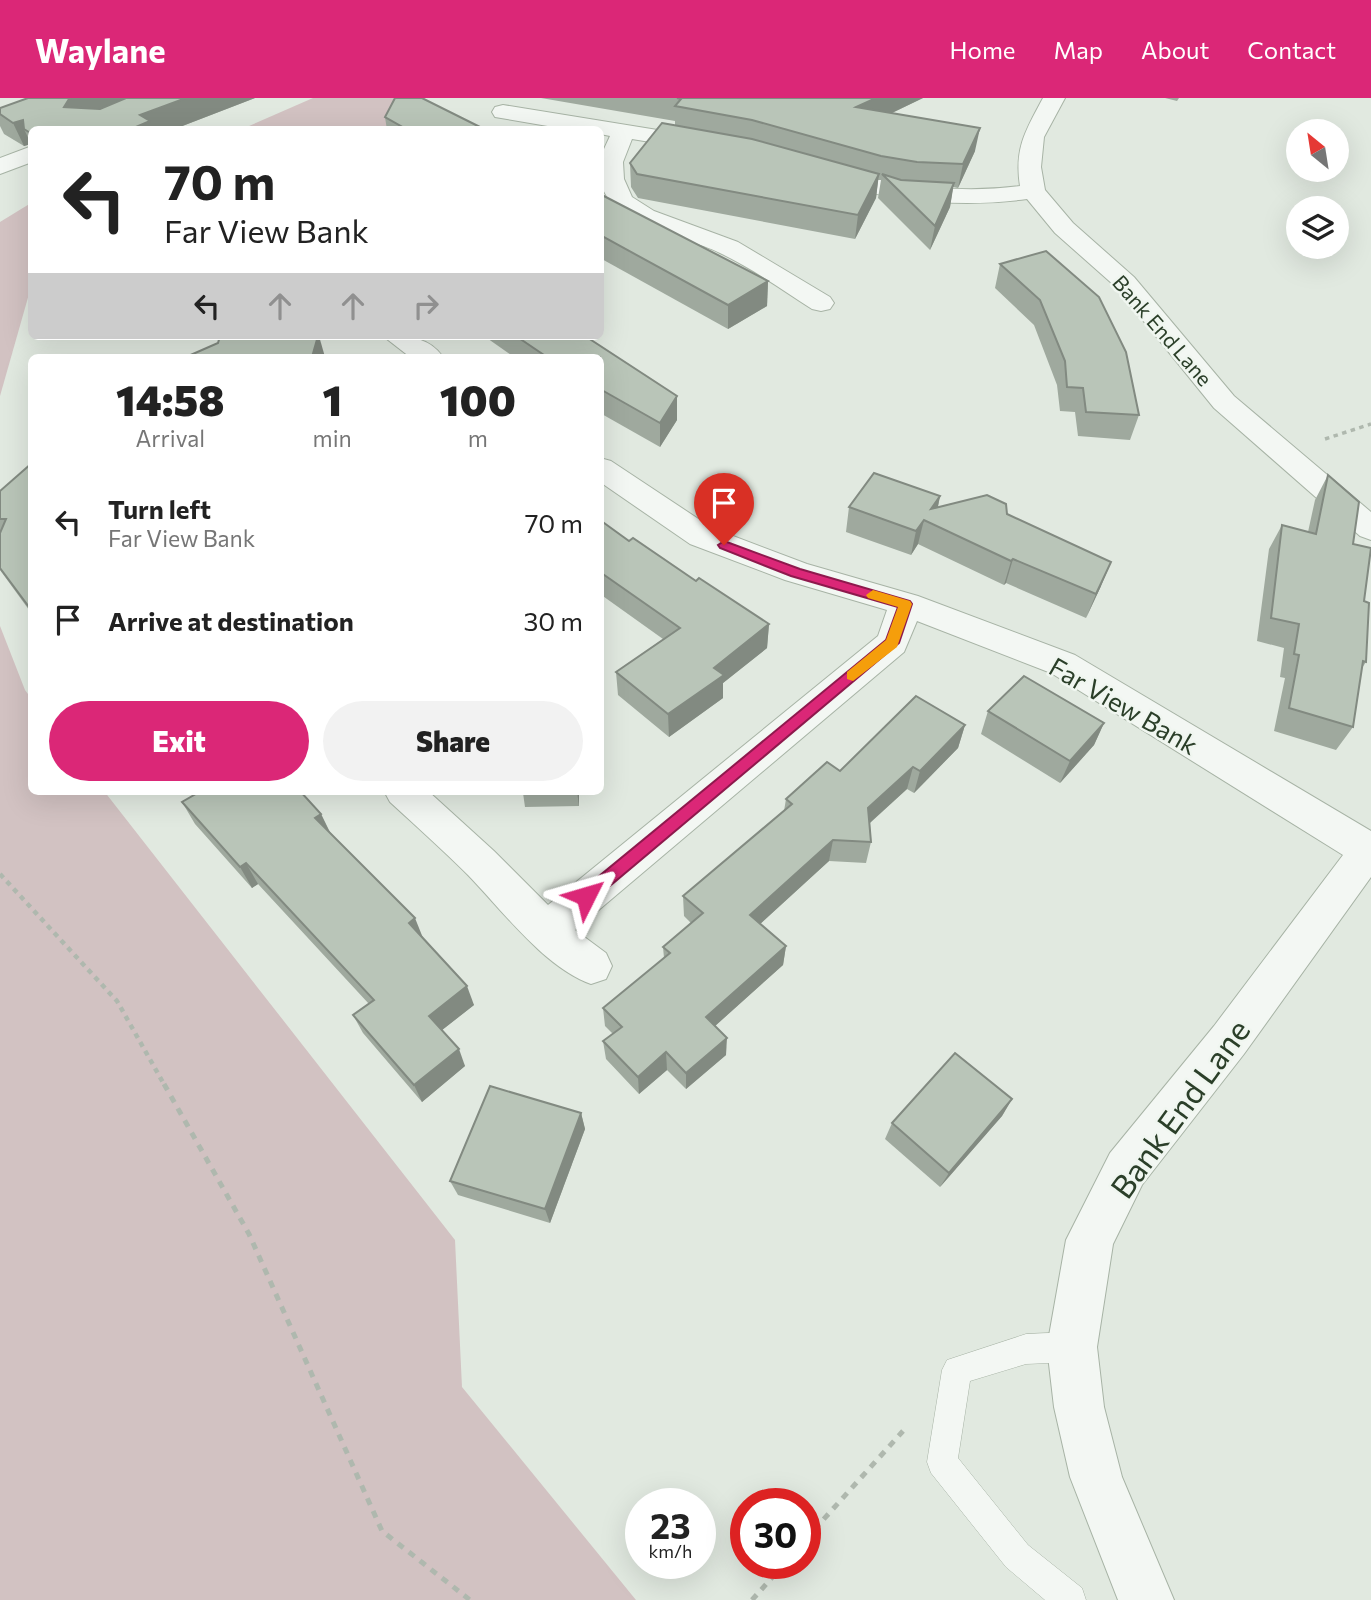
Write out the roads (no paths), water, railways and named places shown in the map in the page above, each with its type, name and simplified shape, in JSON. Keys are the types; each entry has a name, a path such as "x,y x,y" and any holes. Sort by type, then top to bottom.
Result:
{"street":[{"path":"803,169 881,191 934,197 990,198 1033,191 1029,167 1033,136 1054,98"},
{"path":"503,112 597,126"},
{"path":"604,127 725,148"},
{"path":"624,130 611,162 612,179 622,201 645,216 729,247 821,303"},
{"path":"0,167 28,155"},
{"name":"Bank End Lane","path":"1033,191 1063,228 1125,282 1224,402 1371,529"},
{"path":"403,340 424,354"},
{"name":"Far View Bank","path":"604,471 701,536 796,572 905,604 1063,664 1370,849"},
{"path":"546,930 892,643 905,604"},
{"path":"406,795 480,862 546,930 591,966"},
{"name":"Bank End Lane","path":"1146,1600 1096,1477 1079,1407 1072,1347 1090,1240 1126,1169 1229,1040 1370,849"}],"lane":[{"path":"1070,1600 1017,1556 942,1462 957,1370 1026,1349 1072,1347"}]}
